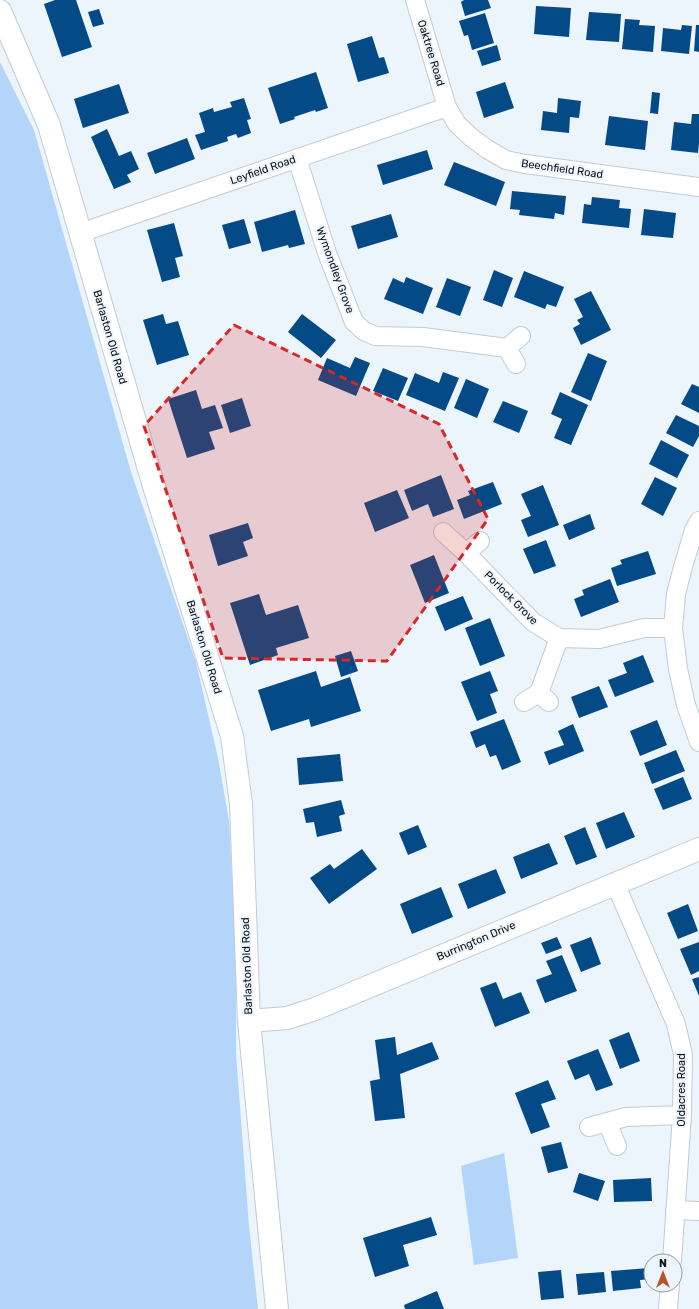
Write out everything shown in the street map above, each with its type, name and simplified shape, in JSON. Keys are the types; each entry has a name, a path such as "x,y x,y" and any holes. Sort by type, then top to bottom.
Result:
{"street":[{"name":"Oaktree Road","path":"415,0 447,107"},
{"name":"Barlaston Old Road","path":"0,11 50,125 153,483 232,736 241,804 250,1021 277,1309"},
{"name":"Leyfield Road","path":"80,233 447,107"},
{"name":"Beechfield Road","path":"447,107 457,124 472,138 506,160 525,164 699,187"},
{"name":"Wymondley Grove","path":"298,158 327,253 354,322 364,331 375,336 423,337 507,348"},
{"path":"516,364 507,348 521,336"},
{"path":"699,521 694,530 676,594 673,628 686,705 699,742"},
{"name":"Porlock Grove","path":"443,532 466,553 533,622 559,638"},
{"path":"466,553 480,541"},
{"path":"537,699 559,638 599,639 644,628 673,628"},
{"name":"Burrington Drive","path":"250,1021 287,1018 315,1009 699,849"},
{"name":"Oldacres Road","path":"615,883 676,1024 683,1055 682,1115 672,1253"},
{"path":"589,1127 626,1117 682,1115"},
{"path":"607,1122 617,1146"},
{"path":"675,1210 699,1211"},
{"path":"668,1309 669,1293"}],"highlighted area":[{"path":"234,325 439,424 488,519 387,661 223,658 144,426"}],"shaded area":[{"path":"0,62 34,130 131,472 196,662 218,758 229,821 236,958 236,1054 249,1226 258,1309 0,1309"},
{"path":"504,1153 518,1258 474,1265 461,1166"}],"building":[{"path":"55,0 76,0 92,47 62,57 44,4"},
{"path":"464,0 488,0 491,8 465,16 461,2"},
{"path":"536,6 571,8 569,37 534,34"},
{"path":"99,9 104,24 93,27 88,12"},
{"path":"589,12 621,14 619,42 586,40"},
{"path":"485,13 494,43 472,50 468,35 464,36 459,21"},
{"path":"625,19 640,20 639,25 655,26 653,52 622,49"},
{"path":"682,25 692,26 689,54 661,51 663,28 681,30"},
{"path":"696,25 699,25 699,52 694,51"},
{"path":"372,36 379,58 384,57 389,73 358,82 347,44"},
{"path":"497,45 501,60 482,66 477,51"},
{"path":"316,72 328,108 316,112 315,110 294,117 295,119 280,124 268,88"},
{"path":"505,82 514,108 484,118 476,92"},
{"path":"119,84 129,113 83,128 74,99"},
{"path":"652,92 660,93 658,114 650,113"},
{"path":"244,98 251,119 247,120 251,133 238,138 236,134 227,137 228,141 201,150 195,135 205,132 199,113 213,108 214,112 232,107 230,102"},
{"path":"558,98 581,101 579,118 570,117 569,133 541,130 543,111 557,113"},
{"path":"692,114 699,114 698,153 671,150 674,122 691,124"},
{"path":"609,116 648,121 645,150 605,145"},
{"path":"107,129 119,156 131,151 139,169 127,175 131,182 114,189 91,137"},
{"path":"187,138 195,159 155,174 147,153"},
{"path":"427,150 433,169 383,185 377,165"},
{"path":"454,162 505,182 496,206 444,185"},
{"path":"512,191 566,196 564,215 555,213 554,219 519,215 520,210 510,209"},
{"path":"592,197 620,200 619,208 631,209 629,228 582,223 584,204 591,205"},
{"path":"644,209 676,213 673,238 641,235"},
{"path":"295,210 305,244 289,248 288,245 262,252 254,222"},
{"path":"391,214 398,237 358,249 351,226"},
{"path":"244,219 251,243 229,249 222,225"},
{"path":"174,223 183,256 175,258 180,277 162,282 147,230"},
{"path":"494,270 513,278 502,307 483,300"},
{"path":"524,271 564,287 556,307 547,304 545,309 514,297"},
{"path":"406,277 433,288 423,314 384,299 393,278 404,283"},
{"path":"447,278 471,287 460,316 436,307"},
{"path":"591,291 611,330 581,345 573,328 580,324 577,320 583,317 574,299"},
{"path":"163,314 166,324 178,321 189,355 157,365 143,320"},
{"path":"302,314 336,340 321,358 288,332"},
{"path":"588,353 607,361 591,401 571,392"},
{"path":"355,357 370,363 356,396 318,380 327,358 350,368"},
{"path":"383,368 408,378 398,401 373,391"},
{"path":"443,372 459,378 445,411 406,395 415,373 439,383"},
{"path":"466,379 489,389 477,418 454,408"},
{"path":"692,384 699,387 699,413 681,404"},
{"path":"196,390 202,409 215,405 223,428 209,432 215,449 187,458 168,399"},
{"path":"560,392 588,405 571,445 554,438 562,419 551,414"},
{"path":"242,398 251,426 230,433 221,405"},
{"path":"503,401 528,411 519,433 493,422"},
{"path":"676,415 699,426 699,436 693,447 666,433"},
{"path":"661,440 689,455 677,478 649,464"},
{"path":"441,475 454,509 433,517 428,504 412,511 404,490"},
{"path":"655,477 677,488 663,516 641,504"},
{"path":"493,482 502,504 464,519 457,500 470,495 468,491"},
{"path":"543,485 559,525 528,537 521,520 531,516 521,494"},
{"path":"397,490 409,518 375,532 364,503"},
{"path":"590,514 595,529 569,540 563,525"},
{"path":"248,523 253,538 243,542 248,556 218,566 209,535"},
{"path":"546,540 556,566 534,574 523,549"},
{"path":"648,551 656,574 617,586 611,568 622,564 620,560"},
{"path":"434,555 449,593 425,603 410,565"},
{"path":"610,579 619,602 581,617 574,599 584,595 582,590"},
{"path":"259,594 266,615 298,605 309,638 276,648 278,655 250,665 230,603"},
{"path":"463,596 473,619 445,631 435,607"},
{"path":"490,618 505,656 480,666 465,628"},
{"path":"351,651 358,671 341,677 335,656"},
{"path":"643,655 654,682 615,697 608,680 627,673 623,663"},
{"path":"316,671 321,687 350,677 361,711 311,727 309,719 271,731 258,690"},
{"path":"490,671 498,691 490,694 497,713 477,721 461,682"},
{"path":"599,686 608,707 579,718 571,697"},
{"path":"504,719 521,762 502,770 496,755 490,757 485,744 476,748 470,732"},
{"path":"657,720 667,745 640,756 630,731"},
{"path":"573,724 584,751 549,765 544,752 564,745 558,731"},
{"path":"676,750 685,771 652,784 644,763"},
{"path":"340,754 343,781 299,785 297,758"},
{"path":"683,777 692,799 663,810 654,789"},
{"path":"341,800 345,814 339,816 342,831 317,837 314,822 306,823 303,809"},
{"path":"624,812 635,837 606,849 596,823"},
{"path":"418,825 427,847 408,855 399,833"},
{"path":"585,827 597,857 576,865 564,836"},
{"path":"549,843 558,864 521,879 513,857"},
{"path":"362,849 377,869 329,904 310,878 330,864 334,869"},
{"path":"496,869 506,893 468,909 458,884"},
{"path":"441,887 453,917 412,934 400,904"},
{"path":"688,904 698,931 678,939 667,913"},
{"path":"557,937 562,948 546,954 541,943"},
{"path":"591,937 601,964 581,972 570,945"},
{"path":"699,942 699,971 691,975 680,949"},
{"path":"562,955 577,991 545,1003 536,980 552,974 546,961"},
{"path":"699,977 699,996 692,979"},
{"path":"496,982 503,999 521,992 530,1013 495,1027 480,988"},
{"path":"629,1032 640,1061 620,1069 609,1040"},
{"path":"395,1037 397,1055 432,1042 439,1059 400,1074 405,1118 375,1121 370,1081 380,1079 375,1040"},
{"path":"598,1049 613,1085 596,1091 589,1074 575,1080 567,1061"},
{"path":"548,1080 556,1099 541,1104 550,1127 531,1134 515,1093"},
{"path":"561,1142 568,1168 548,1173 541,1147"},
{"path":"579,1173 605,1181 598,1201 573,1192"},
{"path":"651,1178 652,1201 614,1202 613,1180"},
{"path":"431,1217 437,1235 403,1245 409,1266 375,1277 363,1238"},
{"path":"643,1268 643,1280 640,1280 641,1288 613,1291 611,1271"},
{"path":"561,1270 564,1298 541,1300 538,1272"},
{"path":"604,1272 606,1292 578,1295 576,1274"},
{"path":"437,1291 444,1309 405,1309 404,1305"}]}
